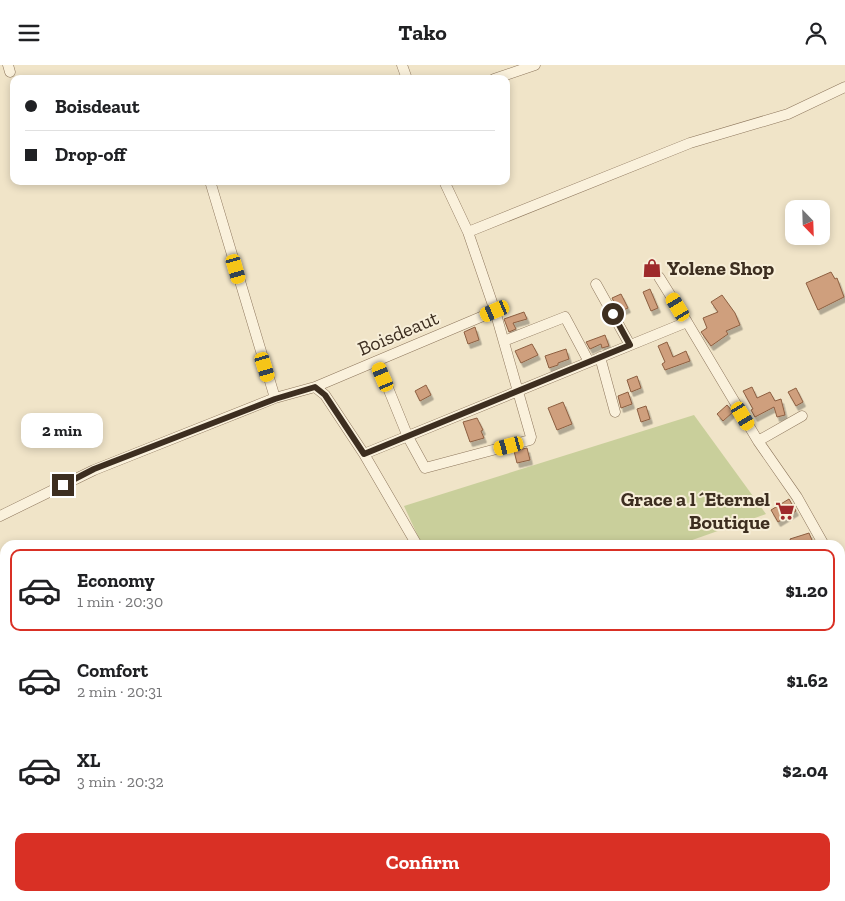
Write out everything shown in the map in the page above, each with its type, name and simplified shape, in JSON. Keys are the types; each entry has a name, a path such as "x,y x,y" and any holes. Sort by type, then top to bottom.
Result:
{"street":[{"path":"506,75 535,65"},
{"path":"468,231 690,143 788,114 845,87"},
{"path":"211,185 275,399"},
{"path":"377,361 408,437 425,468 530,440 531,437 495,311 468,231 446,185"},
{"path":"659,277 758,441 797,497 821,540"},
{"path":"596,284 630,345"},
{"name":"Boisdeaut","path":"0,516 94,469 275,399 315,387 495,311"},
{"path":"504,341 565,317 589,362"},
{"path":"364,454 686,322"},
{"path":"600,357 615,412"},
{"path":"315,387 325,395 364,454 414,540"},
{"path":"758,441 802,416"}],"green space":[{"path":"694,415 766,514 692,540 420,540 404,506"}],"building":[{"path":"831,272 835,279 837,278 844,297 818,310 806,283"},
{"path":"650,289 658,308 651,311 643,292"},
{"path":"621,294 628,308 619,312 612,298"},
{"path":"722,295 735,313 740,325 726,331 728,334 711,346 701,332 707,328 703,318 718,312 711,302"},
{"path":"524,312 527,319 513,323 516,329 509,332 504,319"},
{"path":"475,327 479,340 468,344 464,332"},
{"path":"605,335 609,346 602,348 601,344 590,349 586,342"},
{"path":"667,342 673,357 686,351 690,361 665,370 662,364 665,362 658,346"},
{"path":"532,344 538,355 521,363 515,351"},
{"path":"566,349 569,359 549,368 545,356"},
{"path":"637,376 641,388 631,392 627,380"},
{"path":"426,385 431,395 420,401 415,391"},
{"path":"752,387 757,398 770,392 775,401 781,399 785,415 777,417 774,407 755,417 751,410 753,409 743,391"},
{"path":"796,388 803,402 796,406 788,392"},
{"path":"628,392 632,404 621,408 618,396"},
{"path":"563,402 572,424 557,430 548,408"},
{"path":"727,405 733,412 723,421 717,414"},
{"path":"646,406 650,419 641,422 637,409"},
{"path":"477,418 483,430 481,431 484,438 470,442 463,422"},
{"path":"527,448 530,460 517,463 514,451"},
{"path":"789,499 796,511 778,522 771,510"},
{"path":"809,533 812,540 790,540"}],"place":[{"name":"Yolene Shop","path":"652,268"},
{"name":"Grace a l´Eternel Boutique","path":"785,511"}],"route":[{"path":"63,485 94,469 275,399 315,387 325,395 364,454 630,345 613,314"}]}
